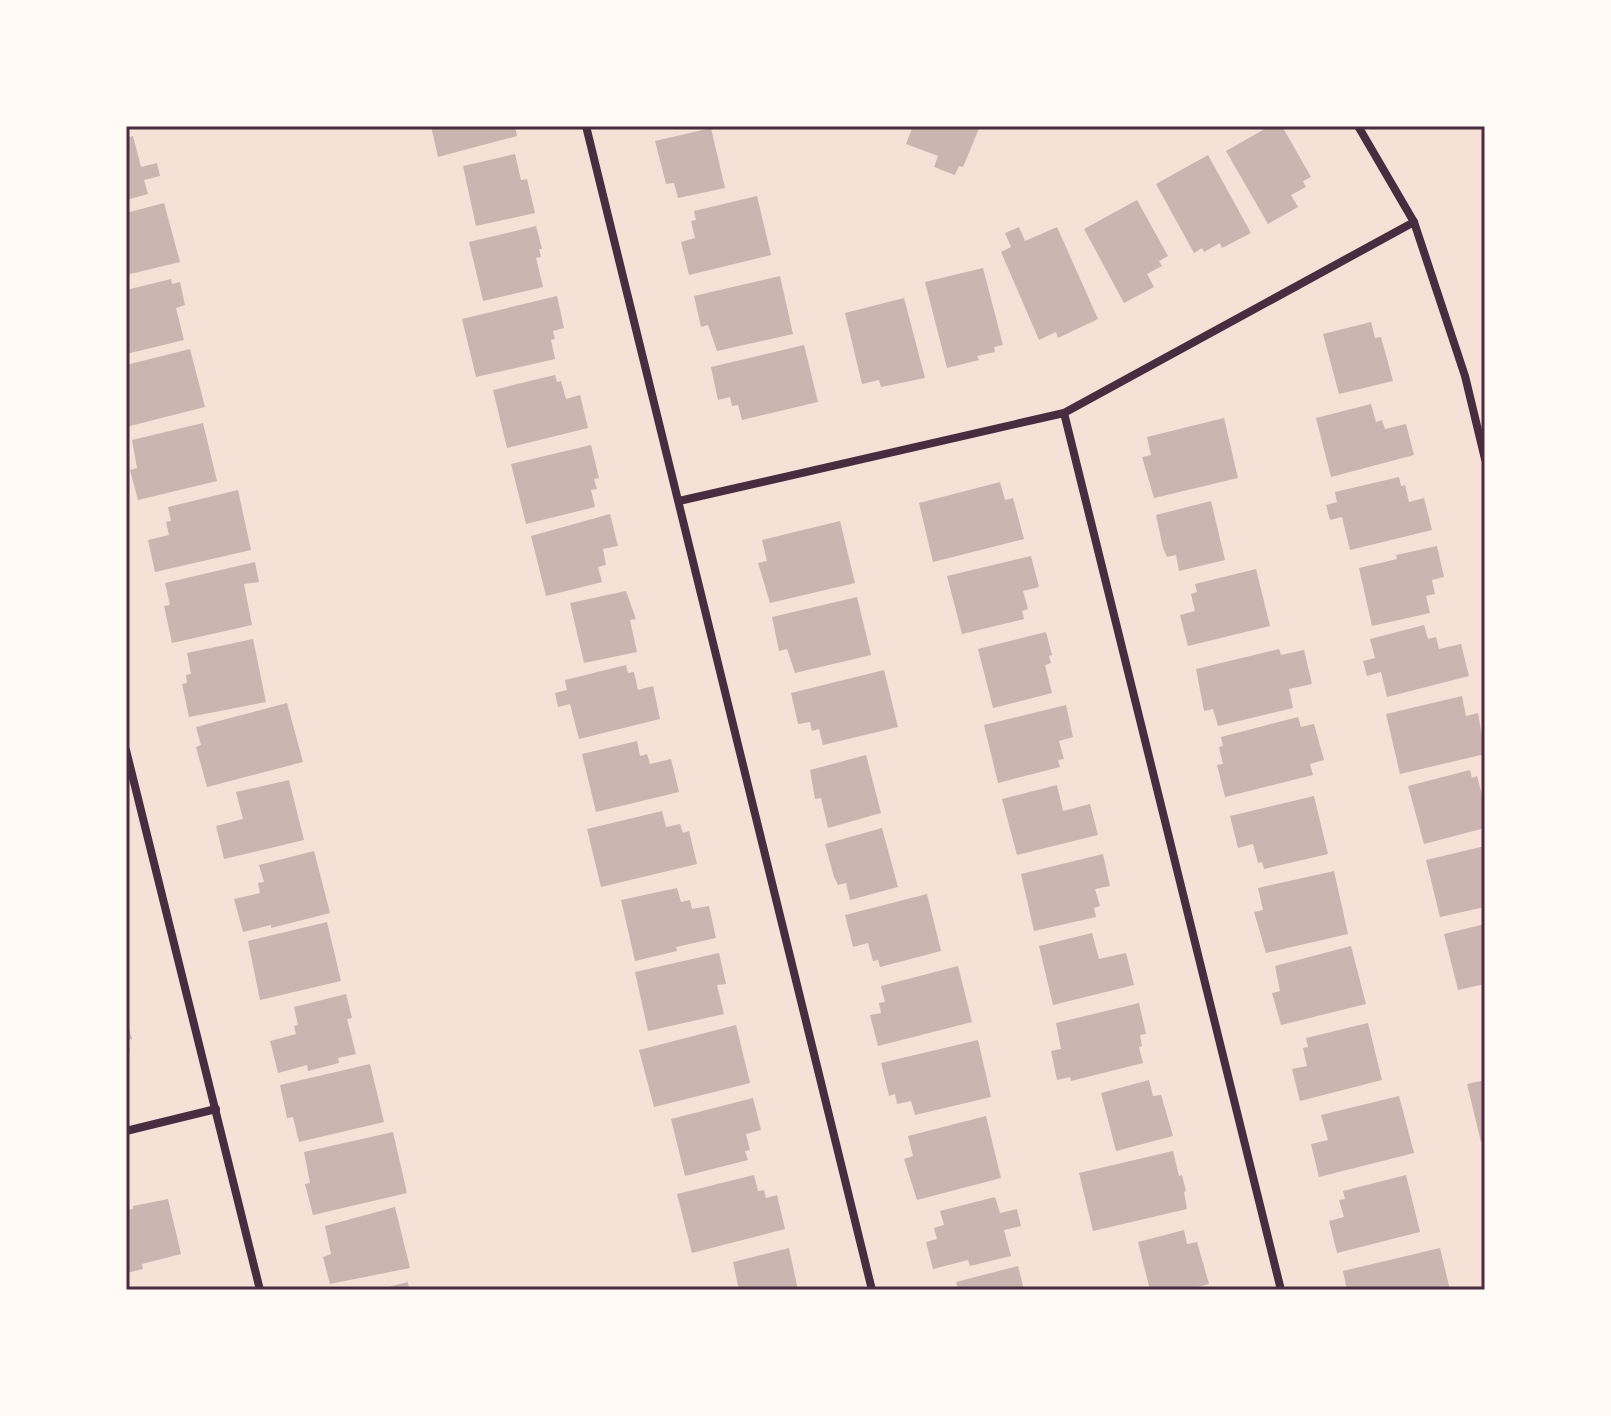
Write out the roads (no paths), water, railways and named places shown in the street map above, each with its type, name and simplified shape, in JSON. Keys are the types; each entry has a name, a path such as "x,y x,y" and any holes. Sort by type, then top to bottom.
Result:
{"street":[{"path":"586,126 872,1290"},
{"path":"1358,126 1414,222 1465,376 1485,459"},
{"path":"679,501 1064,413 1414,222"},
{"path":"1064,413 1281,1290"},
{"path":"126,750 260,1290"},
{"path":"126,1131 216,1109"}]}
